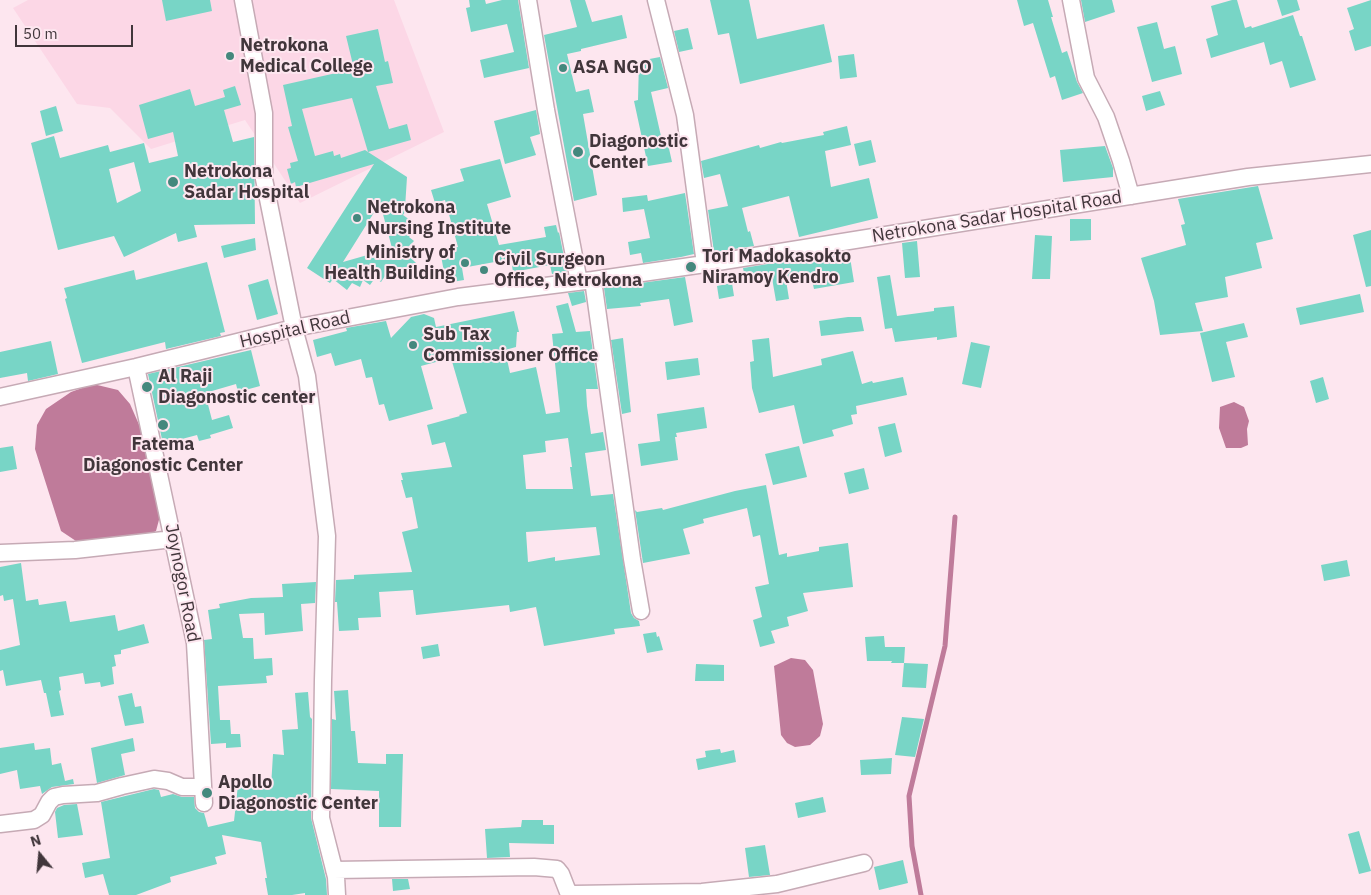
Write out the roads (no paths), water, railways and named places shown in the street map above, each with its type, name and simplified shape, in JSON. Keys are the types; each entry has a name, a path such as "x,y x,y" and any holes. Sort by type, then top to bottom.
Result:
{"street":[{"path":"243,0 264,112 264,179 294,328 307,376 327,536 321,818 334,870 337,895"},
{"path":"528,0 546,110 586,281 641,611"},
{"path":"656,0 685,116 706,264"},
{"path":"1071,0 1086,78 1106,117 1122,161 1131,196"},
{"name":"Netrokona Sadar Hospital Road","path":"586,281 706,264 1248,177 1371,164"},
{"name":"Hospital Road","path":"0,397 136,367 294,328 458,297 586,281"},
{"name":"Joynogor Road","path":"0,824 34,820 42,815 48,802 54,797 63,794 97,793 154,779 168,781 203,795 195,642 136,367"},
{"path":"0,553 75,550 173,538"},
{"path":"334,870 534,867 557,869 568,892 574,894 702,892 778,884 864,863"}],"waterway":[{"path":"921,895 912,846 909,796 945,646 955,517"}],"place":[{"name":"Netrokona Medical College","path":"230,56"},
{"name":"ASA NGO","path":"563,68"},
{"name":"Diagonostic Center","path":"578,152"},
{"name":"Netrokona Sadar Hospital","path":"173,182"},
{"name":"Netrokona Nursing Institute","path":"357,218"},
{"name":"Ministry of Health Building","path":"465,263"},
{"name":"Tori Madokasokto Niramoy Kendro","path":"691,267"},
{"name":"Civil Surgeon Office, Netrokona","path":"484,270"},
{"name":"Sub Tax Commissioner Office","path":"413,345"},
{"name":"Al Raji Diagonostic center","path":"147,387"},
{"name":"Fatema Diagonostic Center","path":"163,425"},
{"name":"Apollo Diagonostic Center","path":"207,793"}]}
